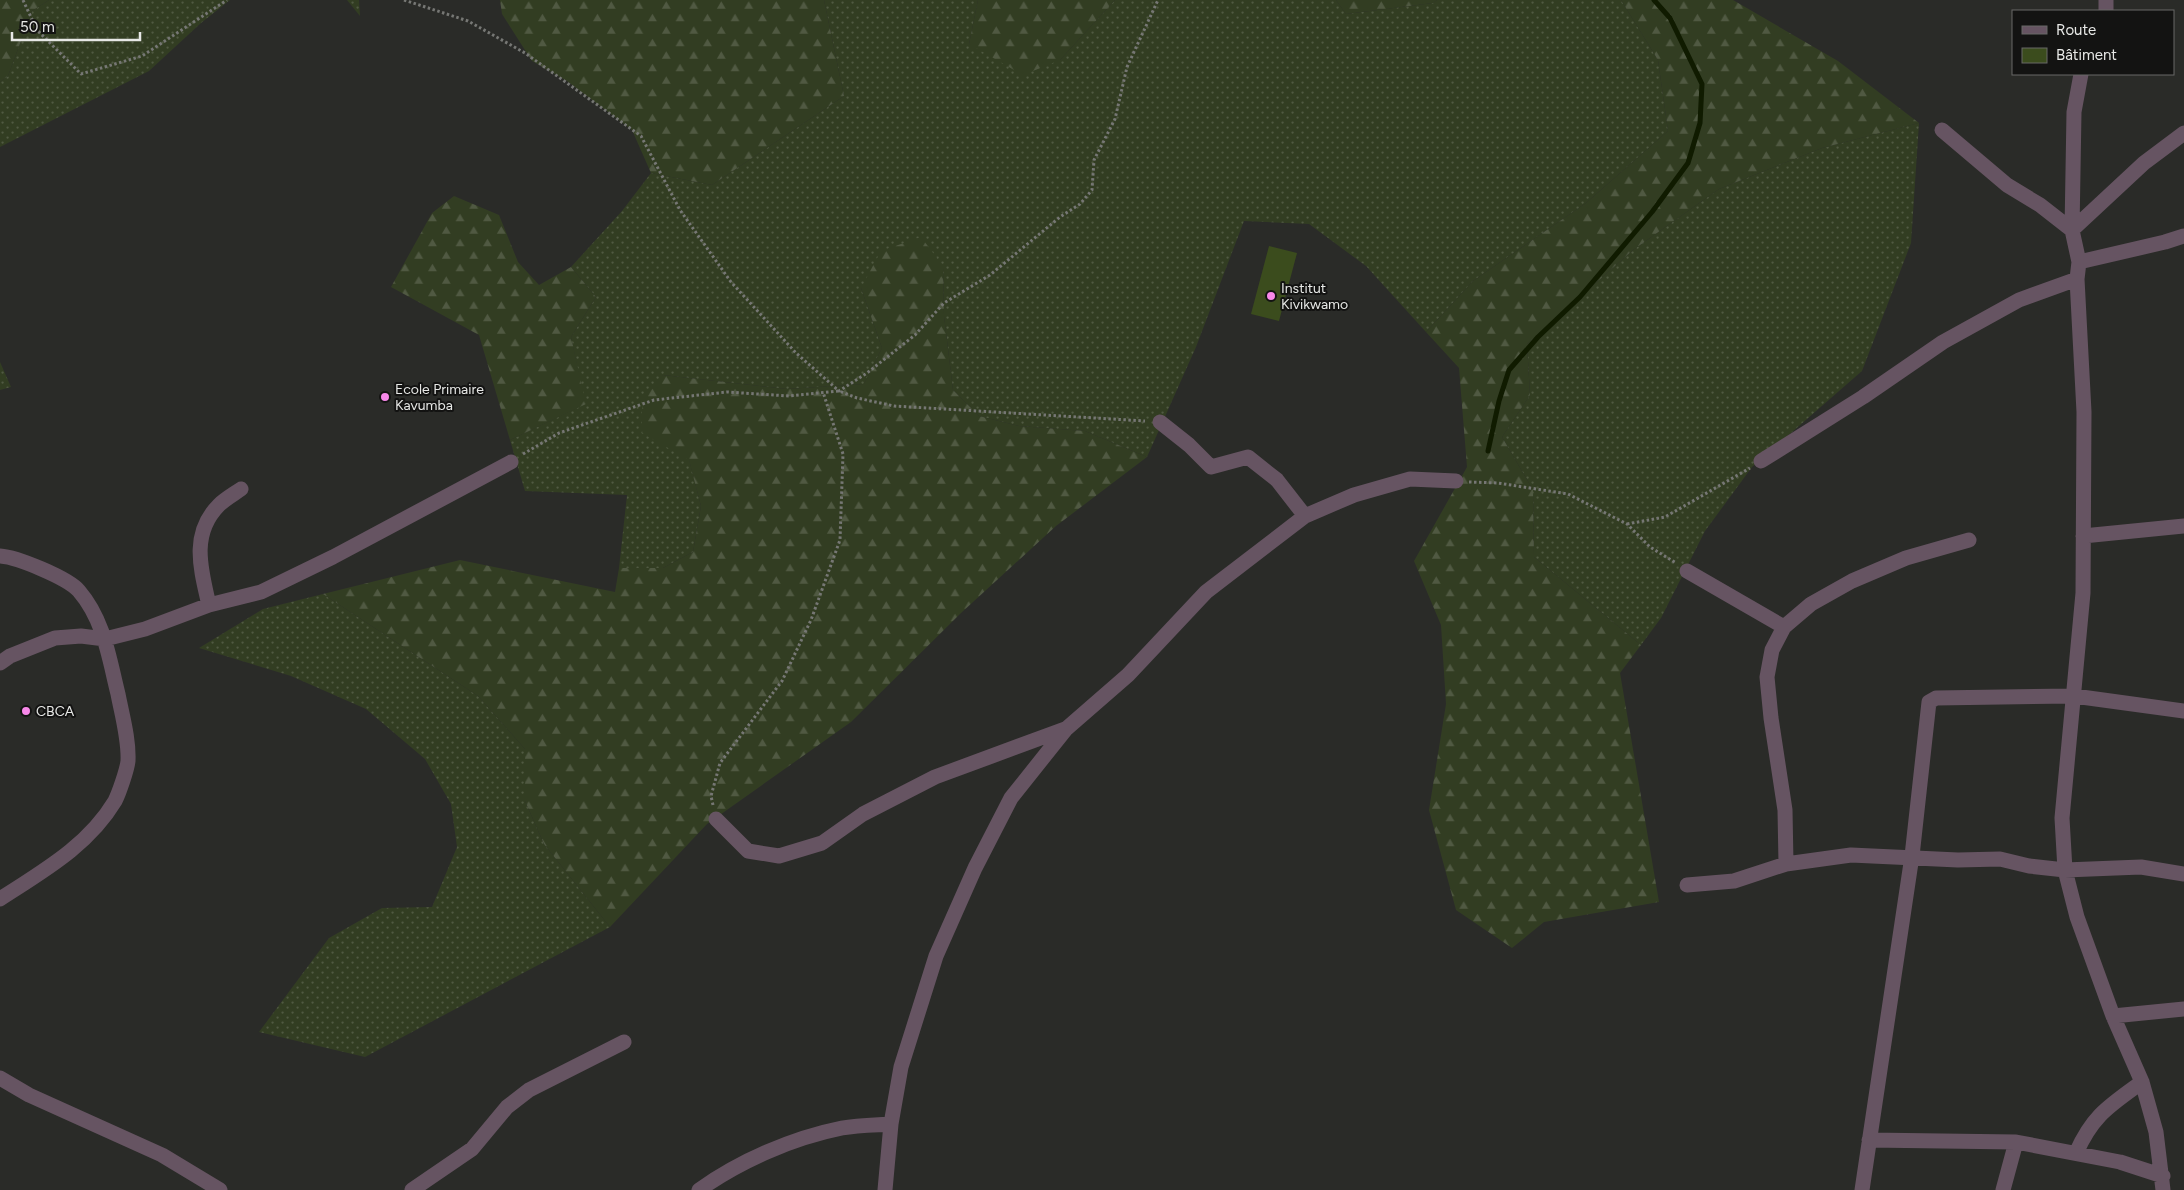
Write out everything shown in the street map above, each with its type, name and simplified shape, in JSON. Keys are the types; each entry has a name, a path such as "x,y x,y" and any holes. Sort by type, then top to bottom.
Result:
{"street":[{"path":"2081,75 2074,112 2072,230 2079,262 2077,278 2084,412 2083,593 2062,818 2065,870 2077,917 2113,1016 2142,1082 2156,1132 2163,1183"},
{"path":"1942,130 2007,185 2040,205 2072,230"},
{"path":"2072,230 2144,163 2184,133"},
{"path":"2079,262 2184,236"},
{"path":"1761,462 1863,397 1943,342 2019,300 2077,278"},
{"path":"1160,422 1189,445 1211,467 1248,457 1277,480 1304,516"},
{"path":"0,662 55,638 80,636 105,639 145,629 209,605 261,592 332,557 511,462"},
{"path":"885,1190 892,1124 901,1067 936,956 975,868 1011,798 1066,729 1128,675 1206,592 1304,516 1354,495 1410,480 1456,482"},
{"path":"209,605 199,562 200,539 208,520 219,506 241,489"},
{"path":"2084,536 2184,526"},
{"path":"1786,864 1785,810 1770,718 1767,677 1772,650 1784,627 1811,604 1852,581 1906,558 1969,540"},
{"path":"0,556 52,573 78,590 93,613 105,639 124,724 128,762 116,800 93,831 56,862 0,899"},
{"path":"1688,570 1784,627"},
{"path":"1862,1190 1912,856 1929,702 1936,698 2074,696 2184,711"},
{"path":"716,819 748,851 779,856 822,843 863,814 935,777 1066,729"},
{"path":"1687,885 1734,881 1786,864 1851,855 1912,856 1958,860 2000,858 2029,866 2065,870 2141,867 2184,874"},
{"path":"2113,1016 2184,1009"},
{"path":"412,1190 472,1149 507,1108 529,1090 624,1042"},
{"path":"0,1078 29,1095 162,1155 220,1190"},
{"path":"2076,1153 2090,1126 2102,1111 2142,1082"},
{"path":"698,1190 749,1161 796,1140 843,1128 892,1124"},
{"path":"1869,1140 2016,1142 2120,1162 2163,1183"},
{"path":"2003,1190 2016,1142"}],"path":[{"path":"23,0 37,30 81,74 142,56 227,0"},
{"path":"404,0 468,21 526,53 641,136 680,210 731,282 796,353 839,391 857,398 894,406 1160,422"},
{"path":"511,462 559,434 654,400 727,392 789,396 839,391 867,373 915,335 944,304 990,275 1060,217 1080,204 1092,190 1094,160 1115,119 1127,67 1158,0"},
{"path":"716,819 711,796 720,763 782,681 811,620 840,540 843,454 823,392"},
{"path":"1627,524 1665,518 1761,462"},
{"path":"1456,482 1498,483 1568,494 1627,524 1650,547 1688,570"}],"green space":[{"path":"0,0 49,0 32,11 8,76 0,82"},
{"path":"49,0 230,0 201,23 149,71 0,147 0,82 8,76 32,11"},
{"path":"347,0 359,0 360,16"},
{"path":"500,0 824,0 844,96 712,185 651,173 632,130 567,81 532,61 502,14"},
{"path":"824,0 978,0 969,44 1060,60 1115,0 1336,0 1346,14 1433,3 1437,0 1621,0 1658,60 1668,131 1586,203 1473,281 1426,332 1366,266 1309,224 1244,221 1196,347 1147,457 1085,431 1019,426 979,416 953,390 944,316 943,266 861,288 882,348 864,384 787,389 663,375 642,432 689,459 701,506 693,552 663,568 619,568 627,495 525,491 510,440 585,404 571,337 596,297 571,267 622,211 651,173 712,185 844,96"},
{"path":"978,0 1115,0 1060,60 1023,75 969,44"},
{"path":"1336,0 1437,0 1433,3 1346,14"},
{"path":"1621,0 1733,0 1838,61 1919,123 1822,148 1719,189 1633,250 1527,344 1530,395 1502,437 1533,490 1534,557 1641,645 1620,673 1659,902 1544,922 1512,948 1456,910 1429,810 1446,704 1441,625 1414,561 1467,467 1459,368 1426,332 1473,281 1586,203 1668,131 1658,60"},
{"path":"1919,123 1911,243 1862,371 1752,467 1705,531 1661,618 1641,645 1534,557 1533,490 1502,437 1530,395 1527,344 1633,250 1719,189 1822,148"},
{"path":"454,196 499,215 518,262 539,285 571,267 596,297 571,337 586,404 510,440 479,335 391,287 432,213"},
{"path":"921,237 943,266 944,316 953,390 979,416 1019,426 1085,431 1147,457 1056,526 961,613 851,722 707,824 610,927 544,844 525,801 525,749 478,696 323,594 460,560 615,592 619,568 663,568 693,552 701,506 689,460 642,433 642,398 663,375 787,389 864,384 882,348 861,288 881,251"},
{"path":"0,362 11,387 0,390"},
{"path":"323,594 478,696 525,749 525,801 544,844 610,927 365,1057 259,1032 329,938 382,908 432,907 457,847 451,804 425,759 366,709 291,676 199,648 263,609"}],"building":[{"path":"1269,246 1297,253 1279,321 1251,314"}],"waterway":[{"path":"1488,451 1499,401 1509,370 1538,337 1580,297 1652,212 1688,163 1700,123 1702,84 1670,18 1654,0"}],"place":[{"name":"Institut Kivikwamo","path":"1271,296"},
{"name":"Ecole Primaire Kavumba","path":"385,397"},
{"name":"CBCA","path":"26,711"}]}
